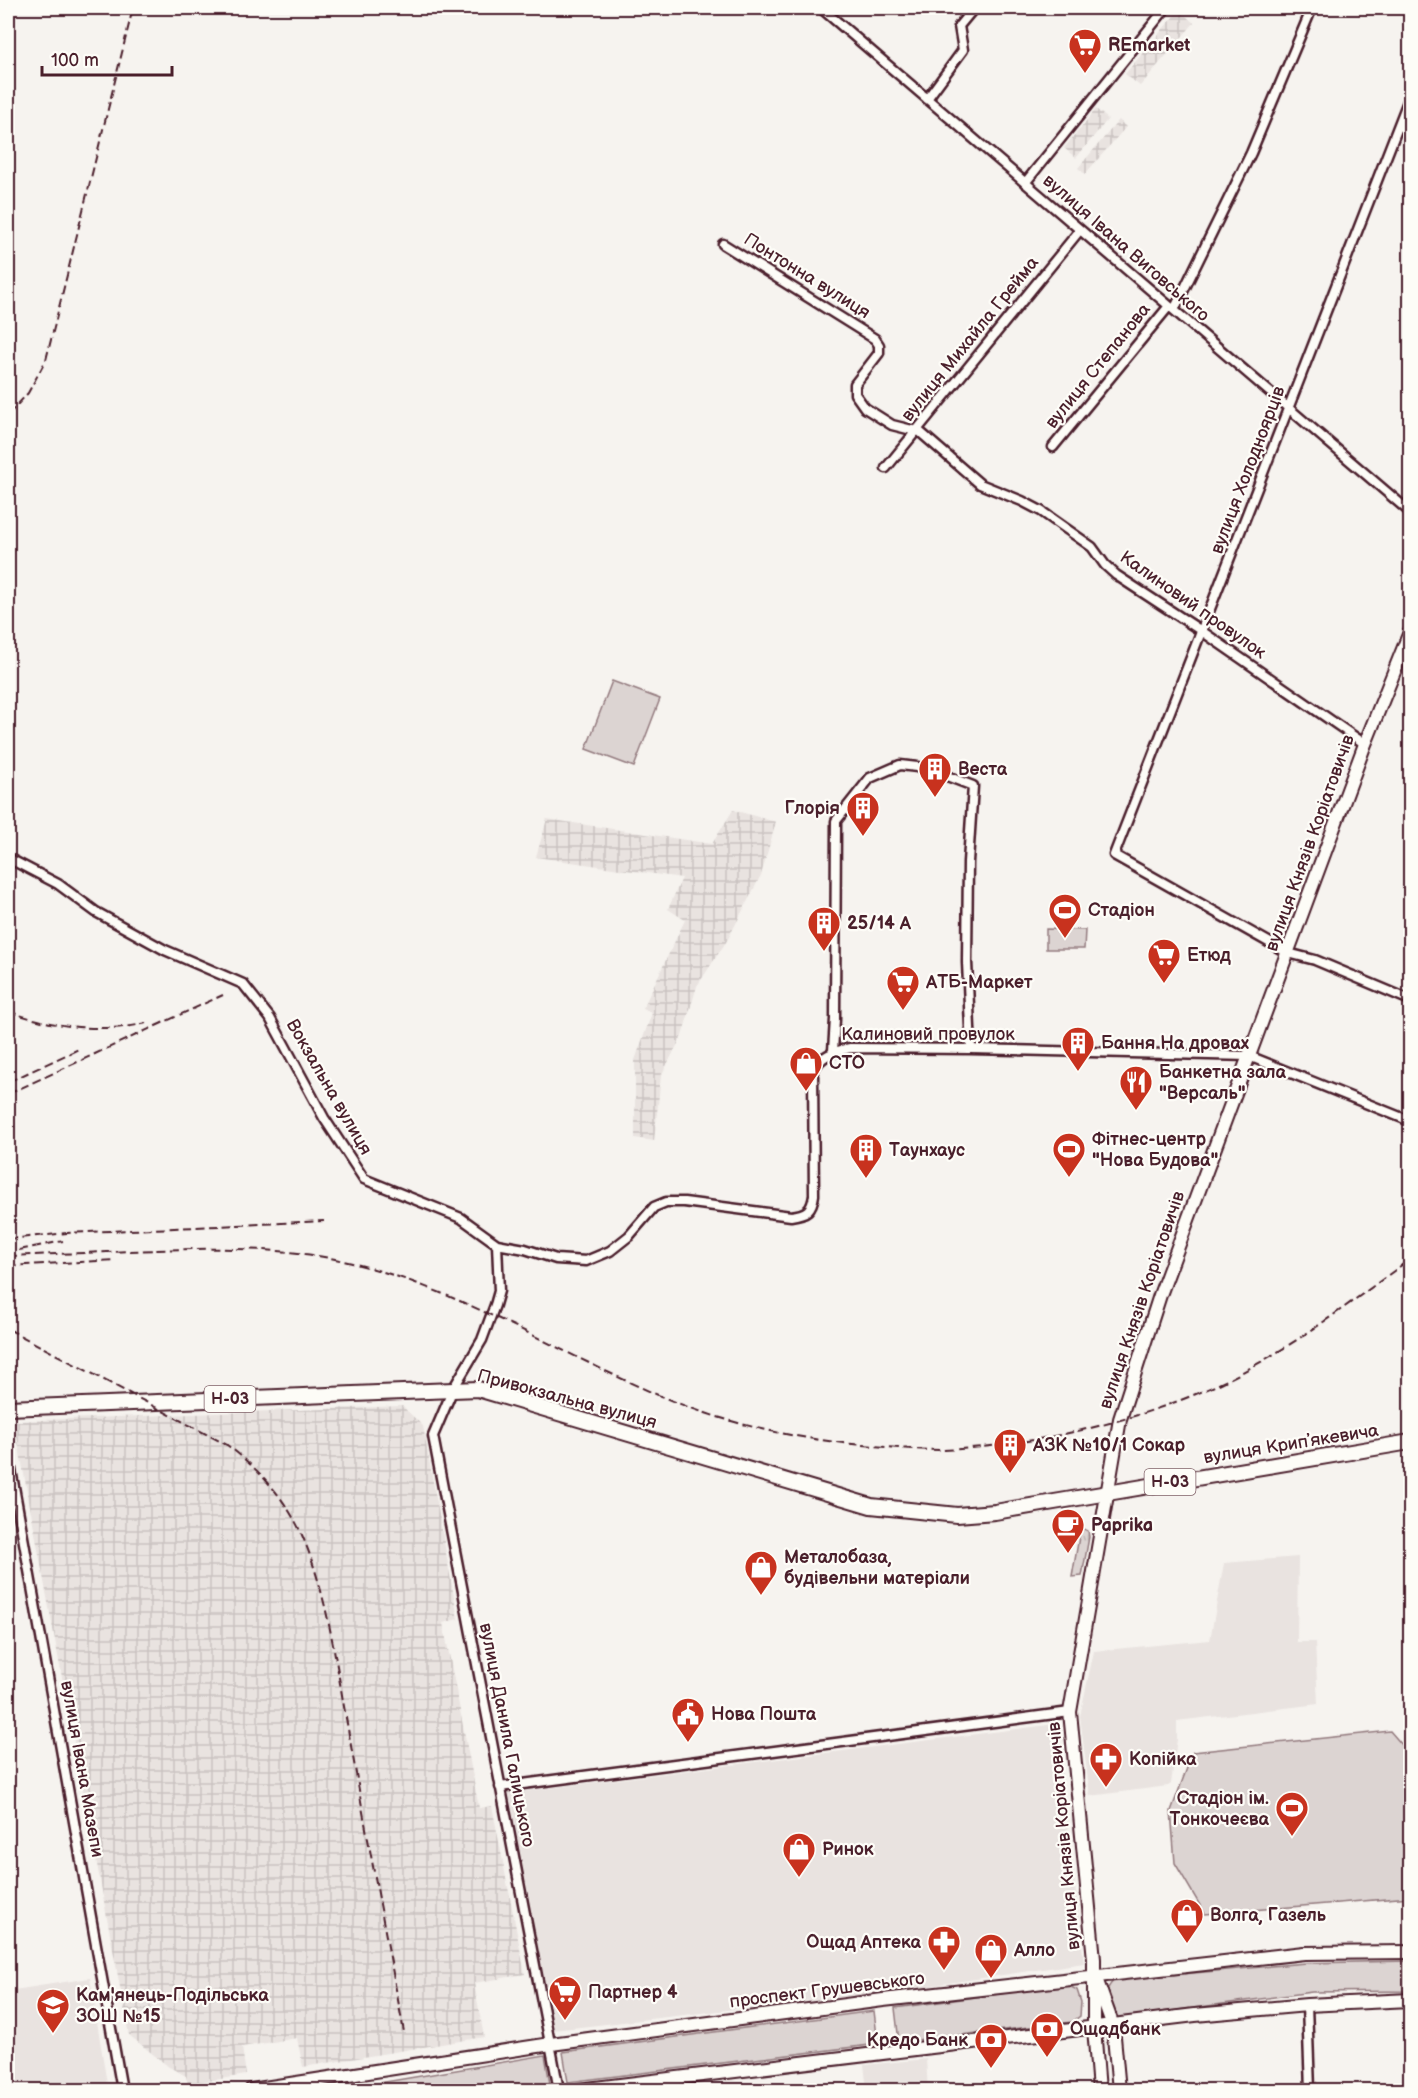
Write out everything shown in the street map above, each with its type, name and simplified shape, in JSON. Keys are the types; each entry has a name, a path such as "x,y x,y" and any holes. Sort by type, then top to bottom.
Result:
{"main road":[{"name":"вулиця Князів Коріатовичів","path":"1099,2091 1094,2028 1095,1977 1070,1713 1120,1419 1160,1295 1365,744 1410,632"},
{"name":"Привокзальна вулиця","path":"8,1408 478,1389 871,1506 957,1515 995,1512 1107,1493"},
{"name":"вулиця Крипʼякевича","path":"1107,1493 1410,1442"},
{"name":"проспект Грушевського","path":"251,2091 551,2044 883,2000 1304,1953 1410,1952"},
{"name":"вулиця Князів Коріатовичів","path":"1095,1977 1113,2026 1119,2091"},
{"path":"579,2091 1206,2013 1307,2004 1410,2000"}],"street":[{"name":"вулиця Івана Виговського","path":"821,8 1410,512"},
{"path":"927,99 963,50 959,26 974,8"},
{"path":"1025,183 1166,8"},
{"name":"вулиця Степанова","path":"1053,447 1172,308 1251,153 1312,8"},
{"name":"вулиця Холодноярців","path":"1288,953 1114,855 1203,632 1410,96"},
{"name":"вулиця Михайла Грейма","path":"886,468 1080,230"},
{"name":"Понтонна вулиця","path":"723,244 874,337 879,345 879,353 858,378 855,384 855,394 865,408 884,421 900,428 917,431"},
{"name":"Калиновий провулок","path":"917,431 980,484 1041,511 1092,547 1105,565 1116,575 1365,744"},
{"path":"833,1051 836,1008 836,821 870,778 900,765 926,768 973,786 968,862 967,962 971,1049"},
{"name":"Вокзальна вулиця","path":"8,858 58,884 96,912 165,950 243,984 270,1018 324,1118 364,1179 461,1218 497,1244"},
{"path":"1288,953 1315,960 1410,1000"},
{"name":"Калиновий провулок","path":"497,1244 525,1249 556,1259 586,1261 610,1251 629,1236 654,1207 666,1202 684,1202 791,1216 805,1215 812,1207 814,1194 813,1071 816,1064 833,1051 850,1048 1249,1056 1410,1121"},
{"path":"453,1389 482,1340 495,1305 499,1291 497,1244"},
{"name":"вулиця Данила Галицького","path":"453,1389 432,1436 559,2091"},
{"name":"вулиця Івана Мазепи","path":"8,1454 122,2091"},
{"path":"500,1787 1070,1713"},
{"path":"1307,2004 1310,2091"}],"shaded area":[{"path":"1179,10 1194,23 1140,86 1125,74"},
{"path":"1096,109 1108,119 1076,158 1064,148"},
{"path":"1119,120 1126,127 1085,174 1078,168"},
{"path":"733,810 776,822 761,875 728,939 697,986 682,1036 661,1076 654,1141 635,1138 635,1060 652,1013 643,1008 685,920 668,909 682,878 536,857 547,819 712,844"},
{"path":"402,1406 423,1426 458,1619 443,1623 479,1808 492,1806 525,1974 474,1983 484,2037 303,2067 297,2038 242,2047 246,2075 188,2084 186,2076 169,2067 129,2035 14,1421"},
{"path":"1298,1557 1297,1642 1315,1642 1318,1704 1177,1721 1171,1784 1090,1796 1080,1716 1094,1651 1210,1640 1224,1563"},
{"name":"Ринок","path":"1056,1724 1084,1963 901,1990 554,2030 509,1793"},
{"name":"Кам'янець-Подільська ЗОШ №15","path":"90,1978 108,2090 8,2090 8,1991"},
{"path":"926,2059 928,2090 867,2090 864,2065"}],"green space":[{"path":"612,681 660,699 634,767 586,749"},
{"name":"Стадіон","path":"1046,929 1085,930 1084,949 1046,949"},
{"path":"1084,1529 1088,1531 1089,1537 1082,1576 1072,1577 1080,1531"},
{"name":"Стадіон ім. Тонкочеєва","path":"1390,1731 1410,1754 1410,1897 1205,1914 1175,1863 1171,1811 1193,1752"},
{"path":"1410,1961 1410,1991 1312,1992 1117,2018 1108,2009 1105,1999 1107,1990 1114,1980 1306,1963"},
{"path":"1067,1985 1077,1990 1081,2002 1080,2016 1072,2022 899,2042 895,2008"},
{"path":"874,2011 878,2044 568,2082 563,2052"},
{"path":"545,2055 550,2084 508,2090 338,2090"}],"railway":[{"path":"8,415 28,393 46,360 133,8"},
{"path":"8,1094 223,995"},
{"path":"8,1011 41,1021 76,1027 112,1028 146,1023"},
{"path":"8,1082 81,1048"},
{"path":"8,1239 67,1233 324,1221"},
{"path":"19,1250 63,1241"},
{"path":"8,1256 224,1249 269,1250 335,1259 378,1270 460,1301 618,1377 684,1406 711,1415 764,1430 819,1440 942,1450 1013,1443 1086,1429 1122,1420 1191,1396 1248,1369 1296,1340 1410,1259"},
{"path":"8,1266 115,1260"},
{"path":"8,1329 227,1445 250,1464 288,1509 311,1558 325,1606 404,2032"}],"place":[{"name":"REmarket","path":"1085,74"},
{"name":"Веста","path":"935,798"},
{"name":"Глорія","path":"863,837"},
{"name":"Стадіон","path":"1065,939"},
{"name":"25/14 А","path":"824,952"},
{"name":"Етюд","path":"1164,984"},
{"name":"АТБ-Маркет","path":"903,1011"},
{"name":"Бання На дровах","path":"1078,1072"},
{"name":"СТО","path":"806,1092"},
{"name":"Банкетна зала \"Версаль\"","path":"1136,1111"},
{"name":"Фітнес-центр \"Нова Будова\"","path":"1069,1178"},
{"name":"Таунхаус","path":"866,1179"},
{"name":"АЗК №10/1 Сокар","path":"1010,1474"},
{"name":"Paprika","path":"1068,1554"},
{"name":"Металобаза, будівельни матеріали","path":"761,1596"},
{"name":"Нова Пошта","path":"688,1743"},
{"name":"Копійка","path":"1106,1788"},
{"name":"Стадіон ім. Тонкочеєва","path":"1292,1837"},
{"name":"Ринок","path":"799,1878"},
{"name":"Волга, Газель","path":"1187,1944"},
{"name":"Ощад Аптека","path":"944,1971"},
{"name":"Алло","path":"991,1979"},
{"name":"Партнер 4","path":"565,2021"},
{"name":"Кам'янець-Подільська ЗОШ №15","path":"53,2034"},
{"name":"Ощадбанк","path":"1047,2058"},
{"name":"Кредо Банк","path":"991,2069"}]}
